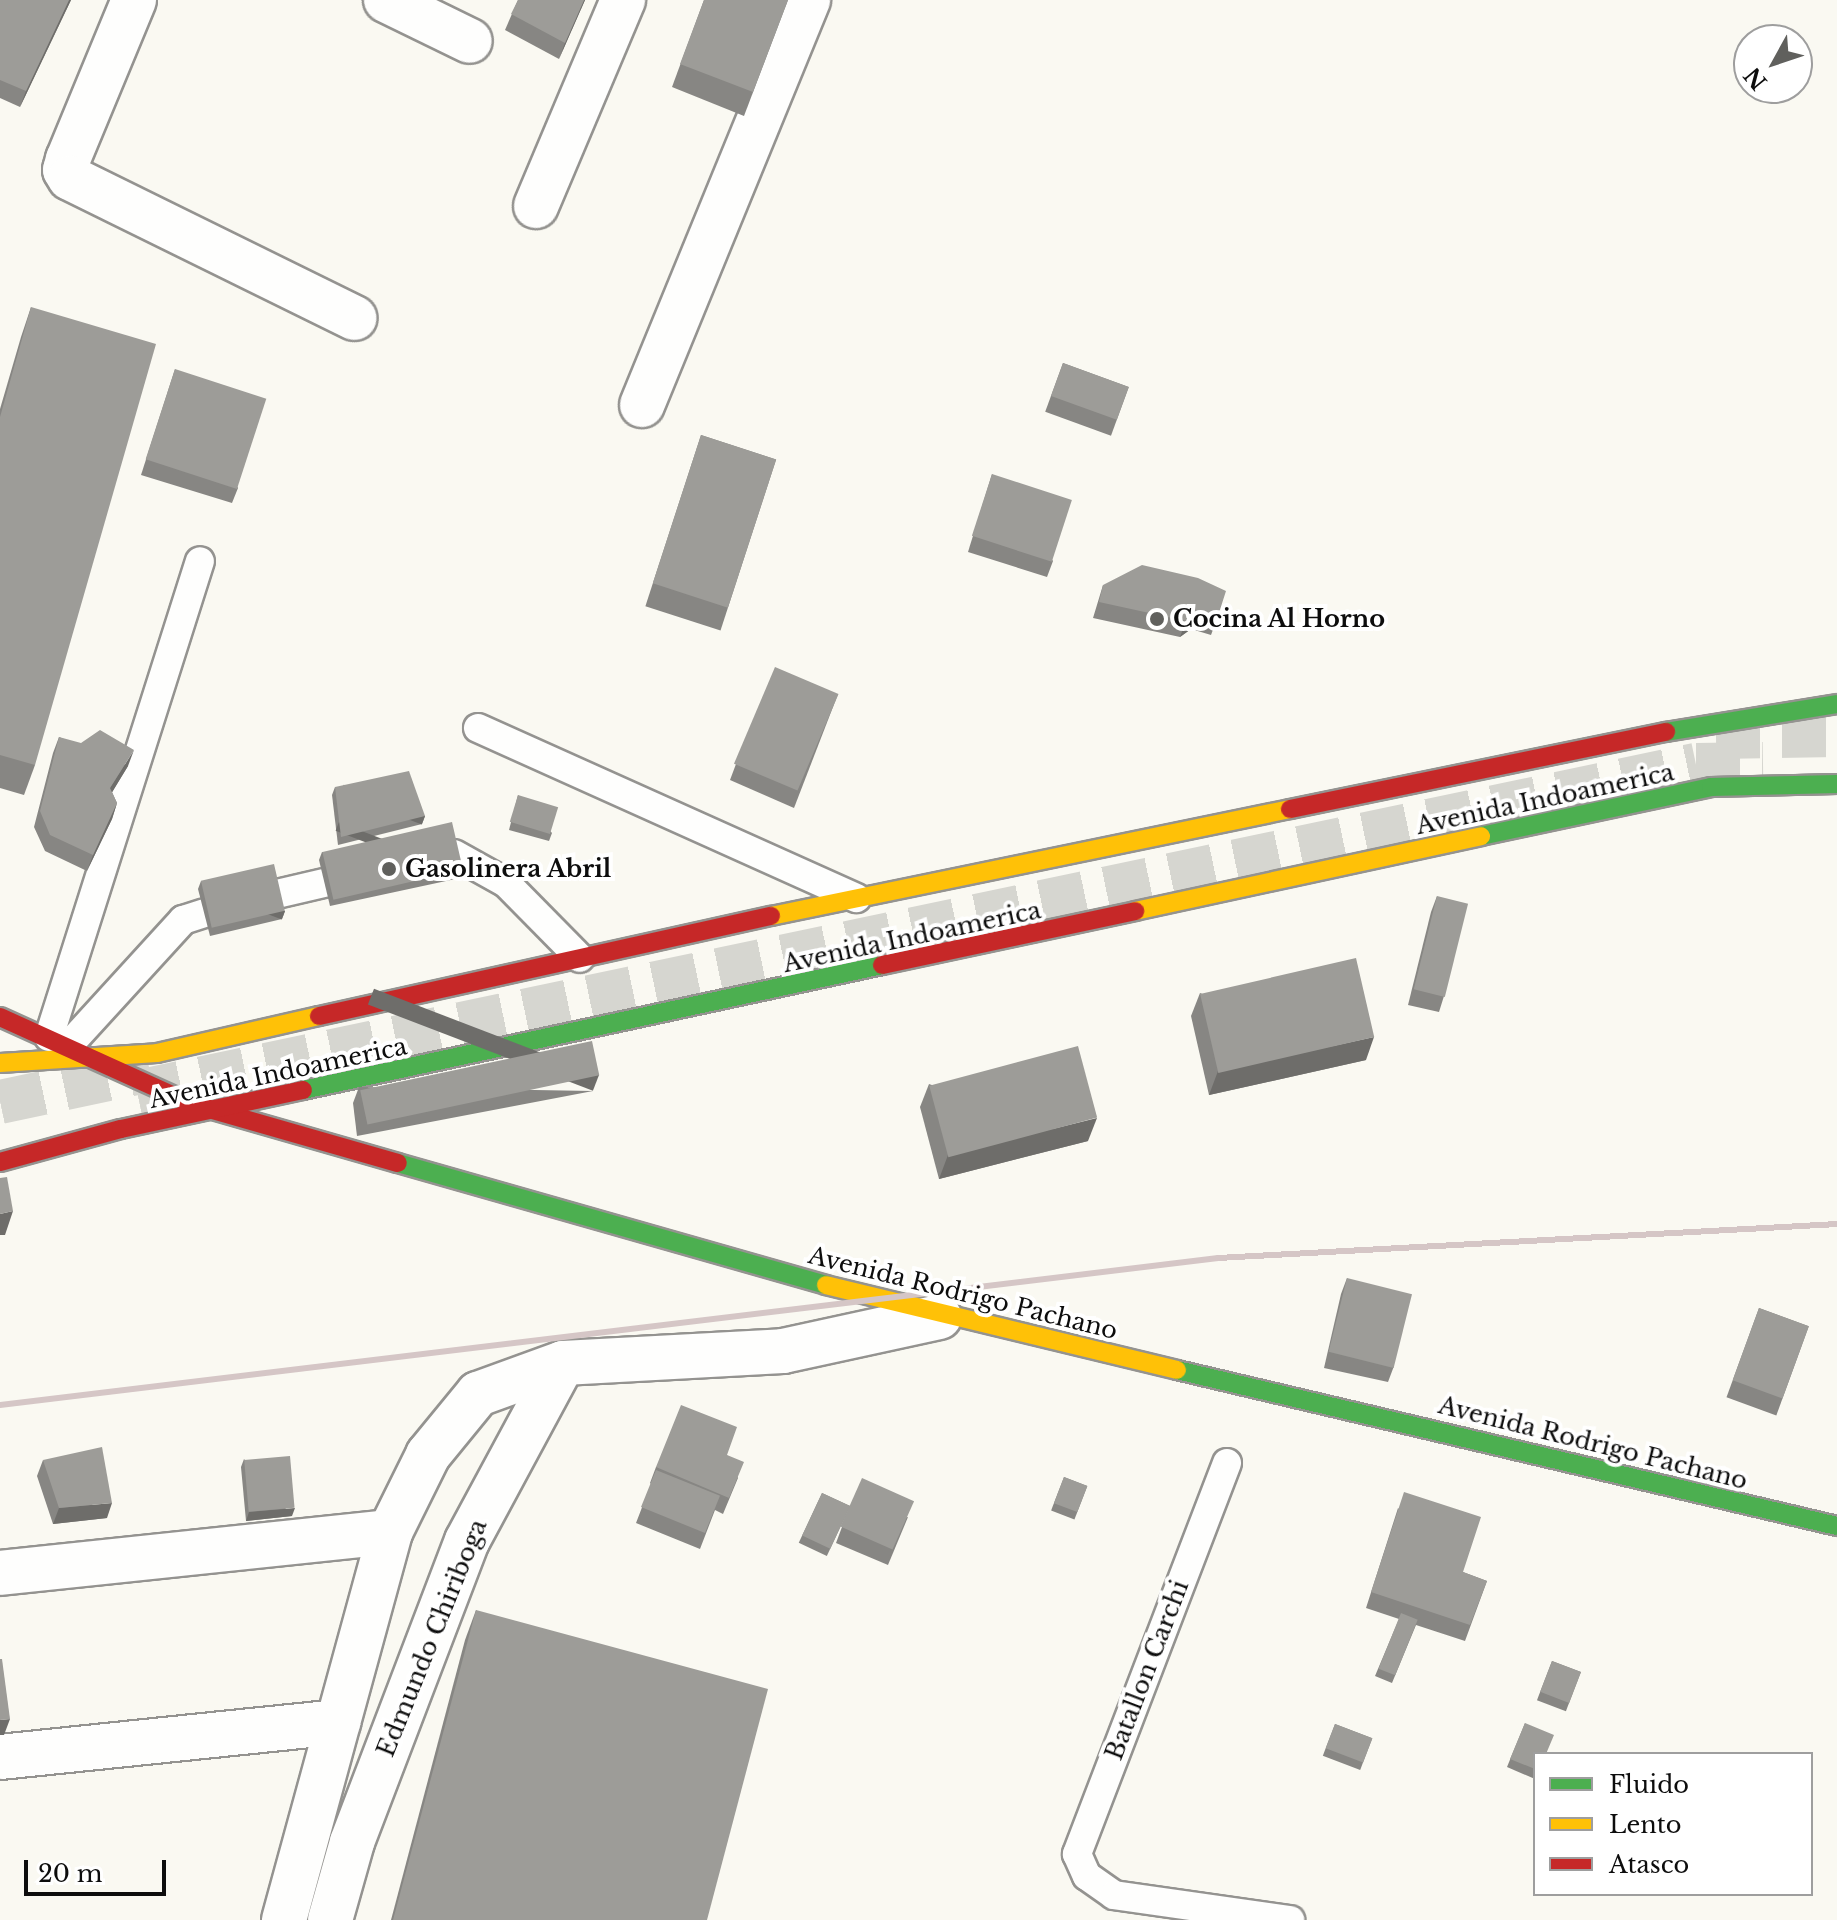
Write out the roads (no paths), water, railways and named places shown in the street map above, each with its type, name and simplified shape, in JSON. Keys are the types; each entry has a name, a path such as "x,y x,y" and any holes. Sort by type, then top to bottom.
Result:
{"main road":[{"name":"Avenida Indoamerica","path":"0,1063 70,1046 157,1053 858,898 1723,720 1837,704"},
{"name":"Avenida Indoamerica","path":"0,1162 212,1110 330,1088 1711,787 1837,784"},
{"name":"Avenida Rodrigo Pachano","path":"0,1017 212,1110 939,1317 1285,1393 1837,1526"},
{"path":"304,1136 307,1123 330,1088"}],"street":[{"path":"134,0 68,159 65,170 70,178 354,318"},
{"path":"386,0 470,41"},
{"path":"536,206 623,0"},
{"path":"642,405 808,0"},
{"path":"284,1920 390,1532 428,1455 478,1394 563,1363 783,1351 939,1317"},
{"name":"Edmundo Chiriboga","path":"330,1920 352,1842 467,1541 563,1363"},
{"path":"0,1573 390,1532"},
{"path":"0,1757 338,1722"}],"lane":[{"path":"70,1046 200,561"},
{"path":"478,728 858,898"},
{"path":"454,854 506,883 580,958"},
{"path":"277,894 324,883"},
{"path":"70,1046 183,920 204,913"},
{"name":"Batallon Carchi","path":"1227,1463 1077,1854 1087,1876 1114,1895 1290,1920"}],"tunnel":[{"path":"1716,737 1837,735"},
{"path":"137,1092 1696,765 1763,764"},
{"path":"0,1102 150,1070"}],"railway":[{"path":"0,1405 1218,1258 1837,1224"}],"place":[{"name":"Cocina Al Horno","path":"1157,619"},
{"name":"Gasolinera Abril","path":"389,869"}]}
